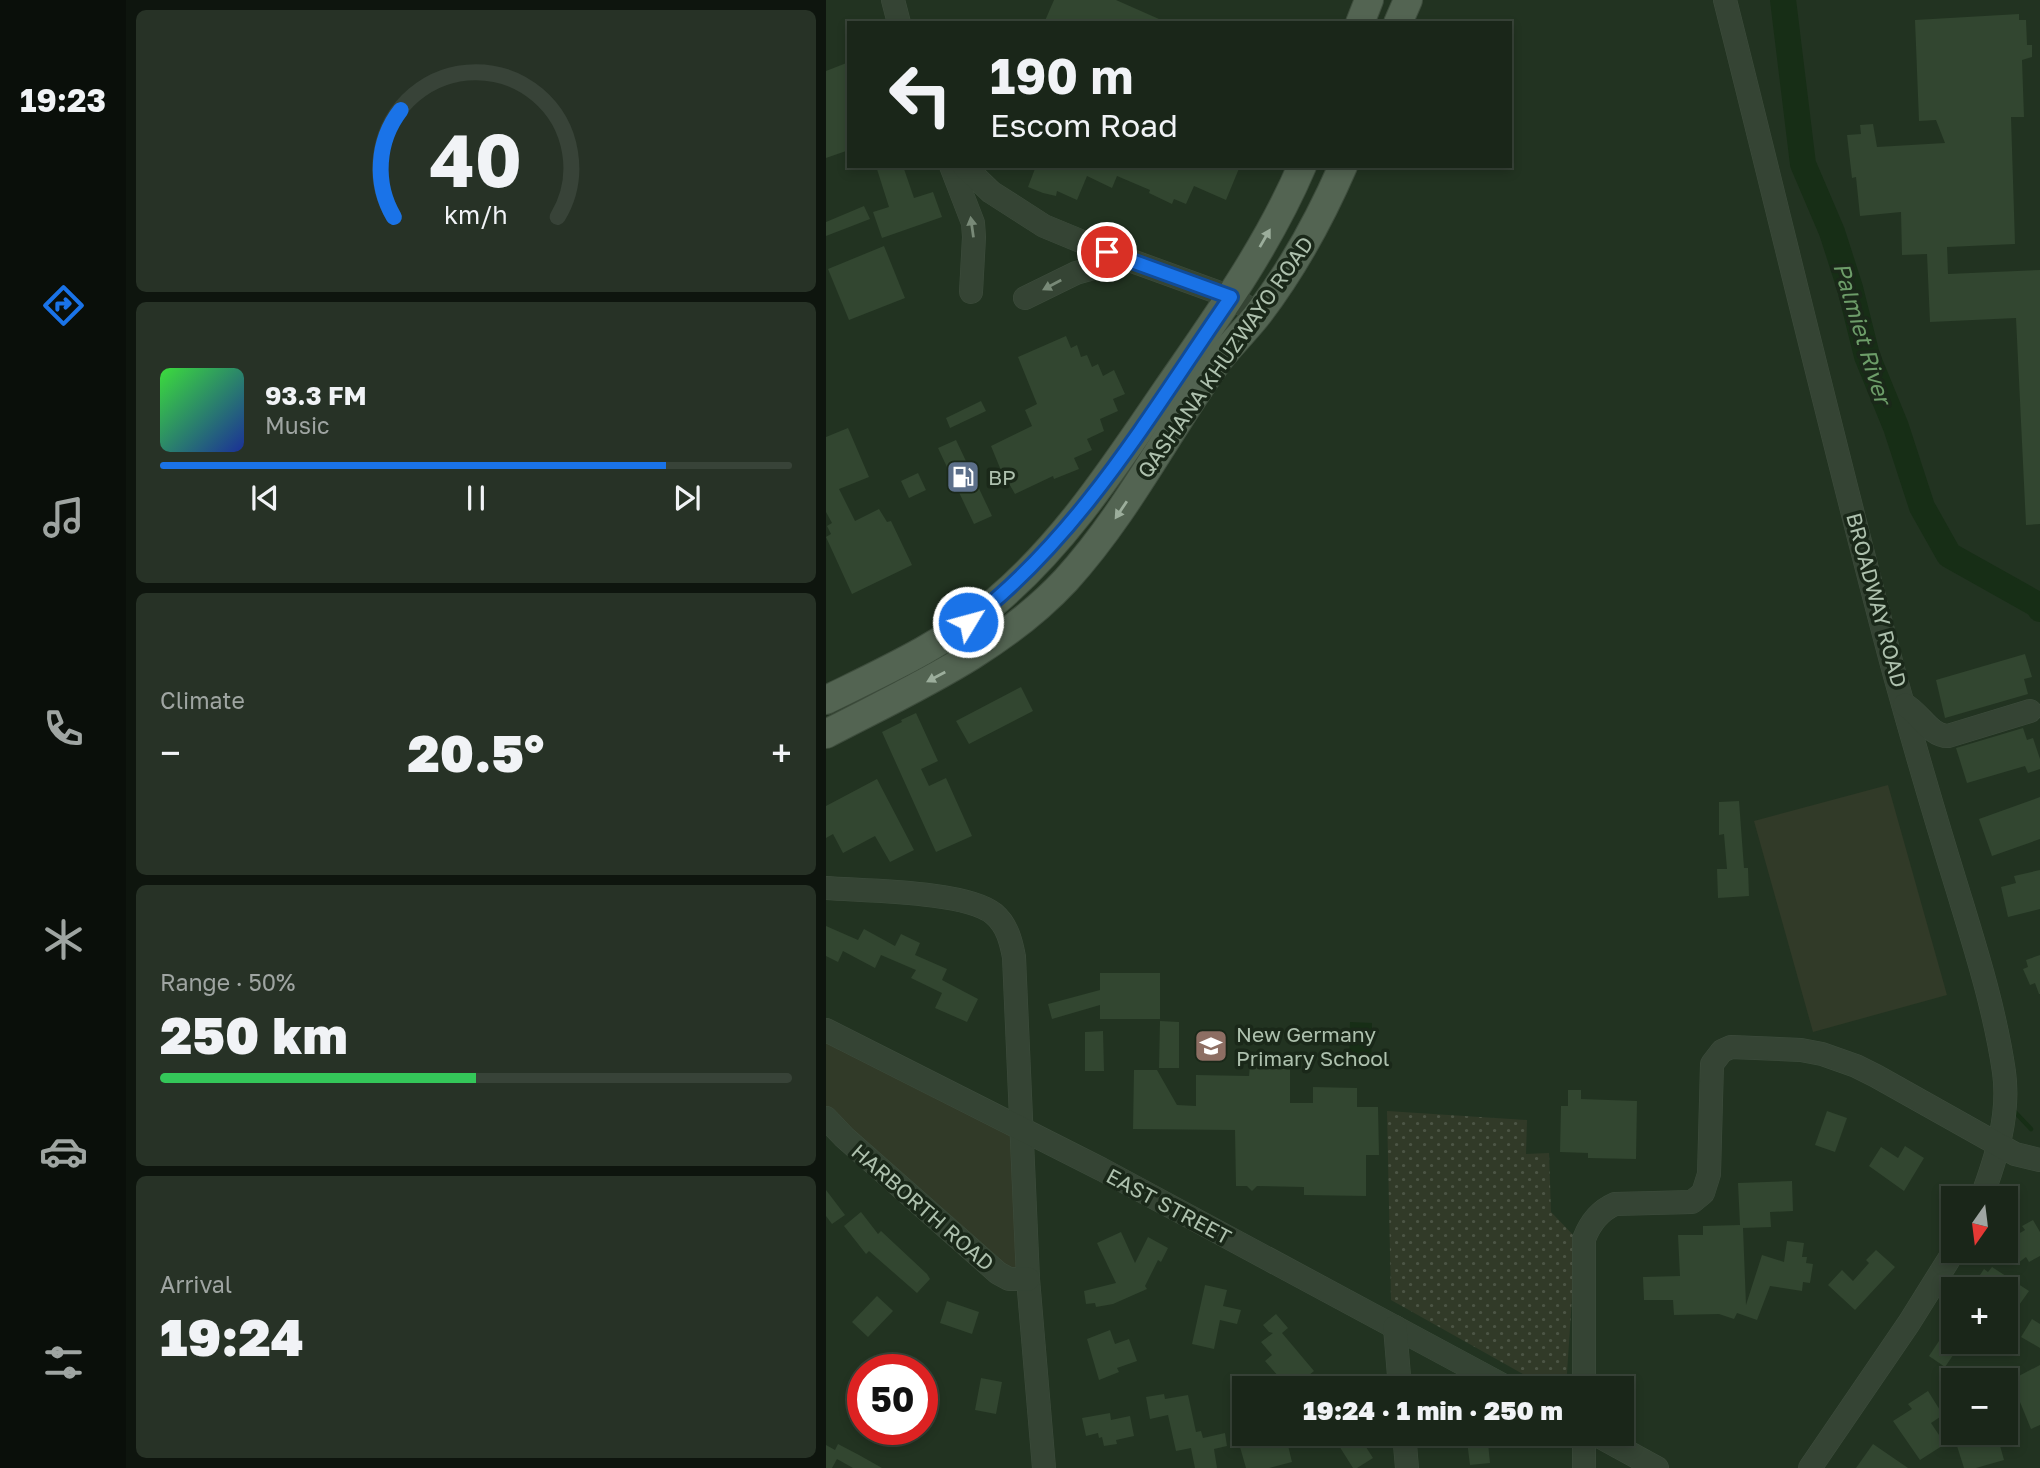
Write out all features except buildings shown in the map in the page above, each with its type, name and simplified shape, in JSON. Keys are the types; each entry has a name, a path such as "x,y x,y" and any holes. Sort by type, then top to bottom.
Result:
{"main road":[{"path":"1361,21 1369,0"},
{"path":"1399,21 1408,0"},
{"name":"QASHANA KHUZWAYO ROAD","path":"826,700 946,638 996,601 1092,499 1231,297 1301,168"},
{"name":"QASHANA KHUZWAYO ROAD","path":"826,734 941,674 992,643 1065,582 1116,517 1218,361 1258,314 1292,267 1329,200 1342,168"}],"street":[{"path":"893,0 898,21"},
{"name":"BROADWAY ROAD","path":"1725,0 1896,679 1988,991 2006,1091 2005,1113 1986,1186"},
{"path":"952,168 973,223 971,292"},
{"path":"966,168 991,192 1035,220 1126,259 1231,297 1258,314"},
{"path":"1025,298 1076,273 1126,259"},
{"path":"1905,705 1942,736 2030,711"},
{"name":"HARBORTH ROAD","path":"826,888 963,899 982,906 1000,920 1011,940 1014,957 1028,1279 1044,1468"},
{"name":"EAST STREET","path":"826,1030 1021,1128 1486,1376"},
{"path":"1584,1376 1584,1239 1589,1227 1598,1215 1615,1204 1692,1202 1703,1193 1709,1174 1712,1064 1722,1051 1731,1047 1801,1050 1840,1060 1876,1076 2015,1154 2040,1160"},
{"name":"HARBORTH ROAD","path":"830,1132 998,1273 1009,1279 1028,1279"},
{"path":"1810,1468 1946,1264"},
{"path":"1395,1327 1399,1376"},
{"path":"1405,1446 1407,1468"},
{"path":"1584,1446 1584,1468"},
{"path":"1617,1446 1657,1468"}],"shaded area":[{"path":"1888,785 1947,995 1813,1032 1754,821"},
{"path":"1350,1022 1372,1023 1371,1067 1349,1067"},
{"path":"826,1030 1021,1128 1016,1281 826,1119"},
{"path":"1387,1111 1527,1120 1526,1154 1549,1153 1551,1212 1576,1238 1567,1376 1527,1376 1391,1300"}],"waterway":[{"name":"Palmiet River","path":"1783,0 1803,164 1832,232 1850,288 1867,356 1896,427 1922,507 1949,555 2038,605 2040,609"},
{"path":"2014,1111 2031,1129"}],"place":[{"name":"BP","path":"963,477"},
{"name":"New Germany Primary School","path":"1211,1046"}],"route":[{"path":"968,622 1020,578 1092,499 1231,297 1107,252"}]}
